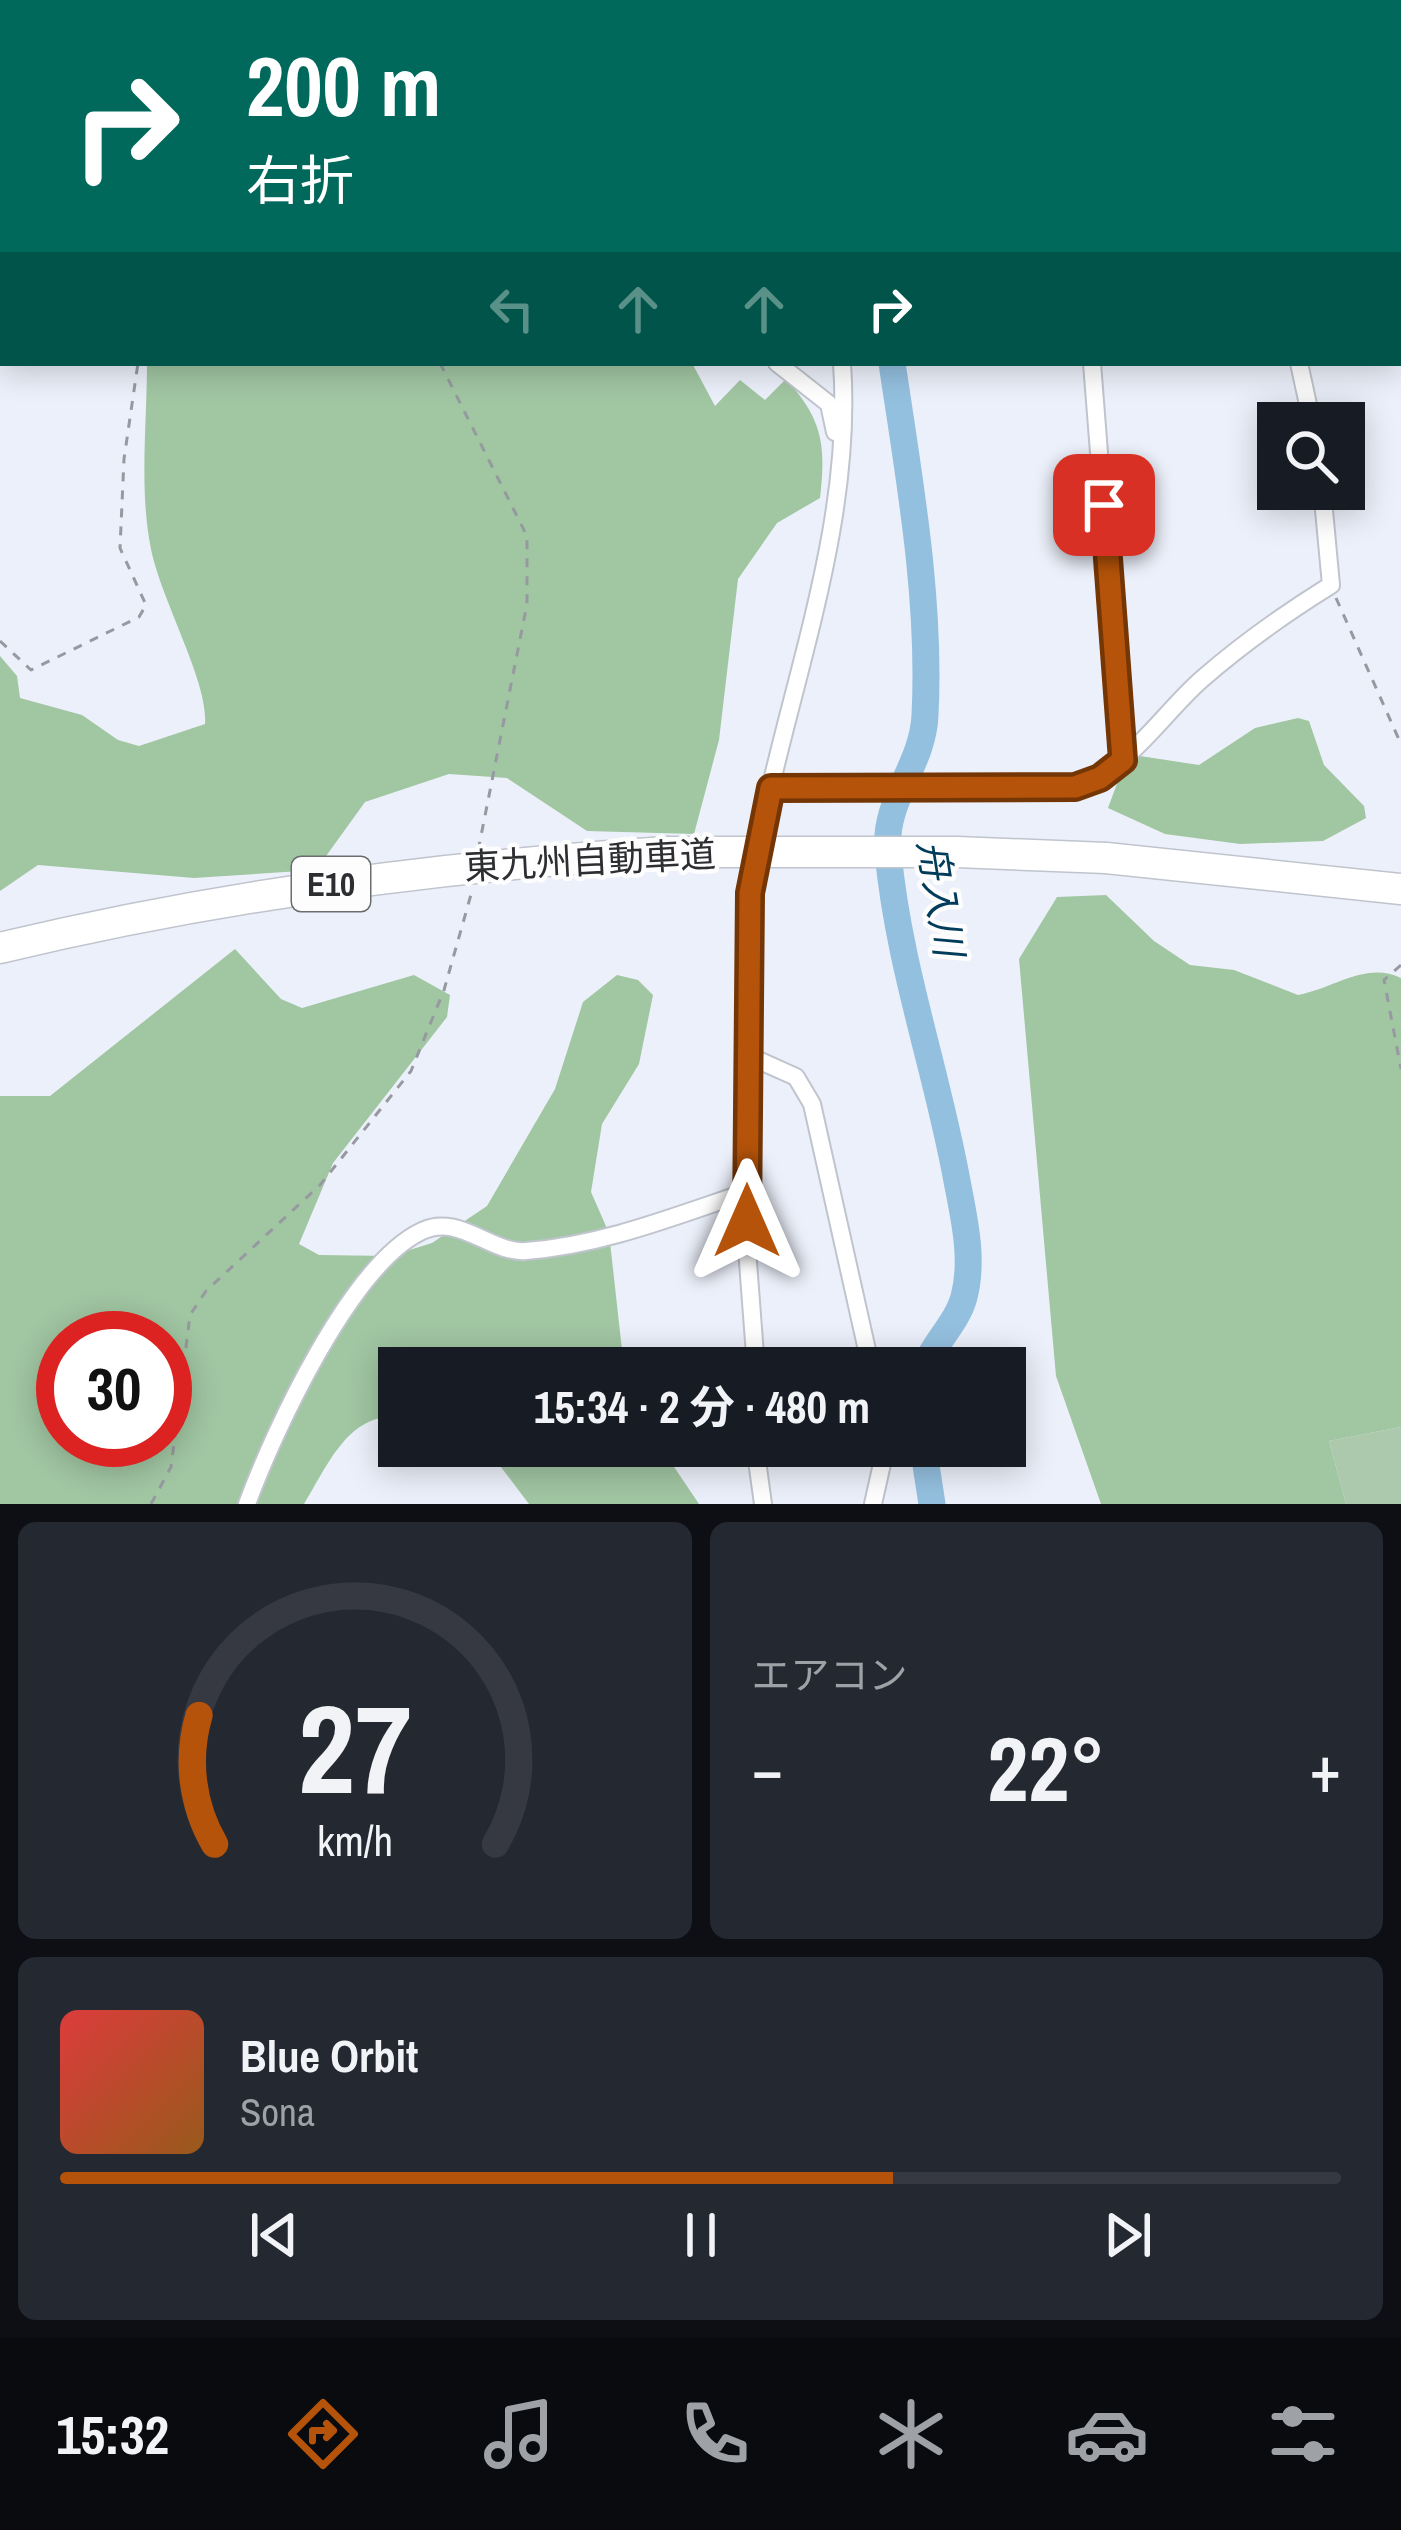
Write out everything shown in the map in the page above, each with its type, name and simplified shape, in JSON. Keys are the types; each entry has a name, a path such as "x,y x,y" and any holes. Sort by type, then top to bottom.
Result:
{"highway":[{"name":"東九州自動車道","path":"0,948 210,904 383,875 667,852 958,852 1106,858 1401,889"}],"street":[{"path":"781,366 829,404 838,450 845,454"},
{"path":"755,1347 747,1192 750,893 845,454 842,366"},
{"path":"1092,366 1123,760"},
{"path":"1300,366 1307,402"},
{"path":"771,788 1075,787 1100,778 1200,681 1282,615 1331,585 1324,510"},
{"path":"747,1054 796,1077 812,1104 866,1347"},
{"path":"248,1504 263,1460 326,1340 380,1260 424,1229 453,1227 520,1252 607,1239 747,1192"},
{"path":"758,1467 763,1504"},
{"path":"873,1504 881,1467"}],"path":[{"path":"0,641 31,670 140,617 146,605 120,548 124,459 138,366"},
{"path":"442,366 527,536 527,604 478,848"},
{"path":"1331,585 1401,744"},
{"path":"151,1504 171,1467 190,1316 206,1291 320,1185 412,1071 444,990 472,890"},
{"path":"1401,965 1384,980 1401,1069"}],"green space":[{"path":"147,366 694,366 715,406 740,380 765,400 786,379 808,407 822,448 820,498 777,523 738,579 719,740 694,834 587,831 507,778 449,774 365,802 316,870 194,878 38,865 0,891 0,656 17,676 20,698 82,715 118,740 139,746 205,724 200,687 151,549 144,480"},
{"path":"1298,718 1309,721 1324,765 1364,806 1366,818 1323,841 1240,844 1165,834 1108,808 1118,781 1140,756 1199,765 1255,728"},
{"path":"1106,895 1154,941 1190,965 1234,970 1298,995 1362,974 1401,978 1401,1427 1329,1441 1346,1504 1101,1504 1056,1376 1019,959 1057,897"},
{"path":"235,949 281,999 302,1008 414,975 450,995 447,1017 333,1163 299,1244 319,1255 390,1256 432,1243 487,1206 555,1089 583,1002 617,975 638,980 653,995 639,1064 602,1124 591,1192 609,1233 622,1347 378,1347 378,1419 366,1423 341,1445 304,1504 0,1504 0,1096 50,1096"},
{"path":"1401,1427 1401,1504 1346,1504 1329,1441"},
{"path":"501,1467 674,1467 699,1504 529,1504"}],"waterway":[{"name":"舟入川","path":"892,366 917,538 926,671 923,733 891,816 888,852 900,935 949,1140 968,1253 961,1306 935,1347"},
{"name":"舟入川","path":"926,1467 932,1504"}],"route":[{"path":"747,1221 750,893 771,788 1075,787 1100,778 1123,760 1104,505"}]}
